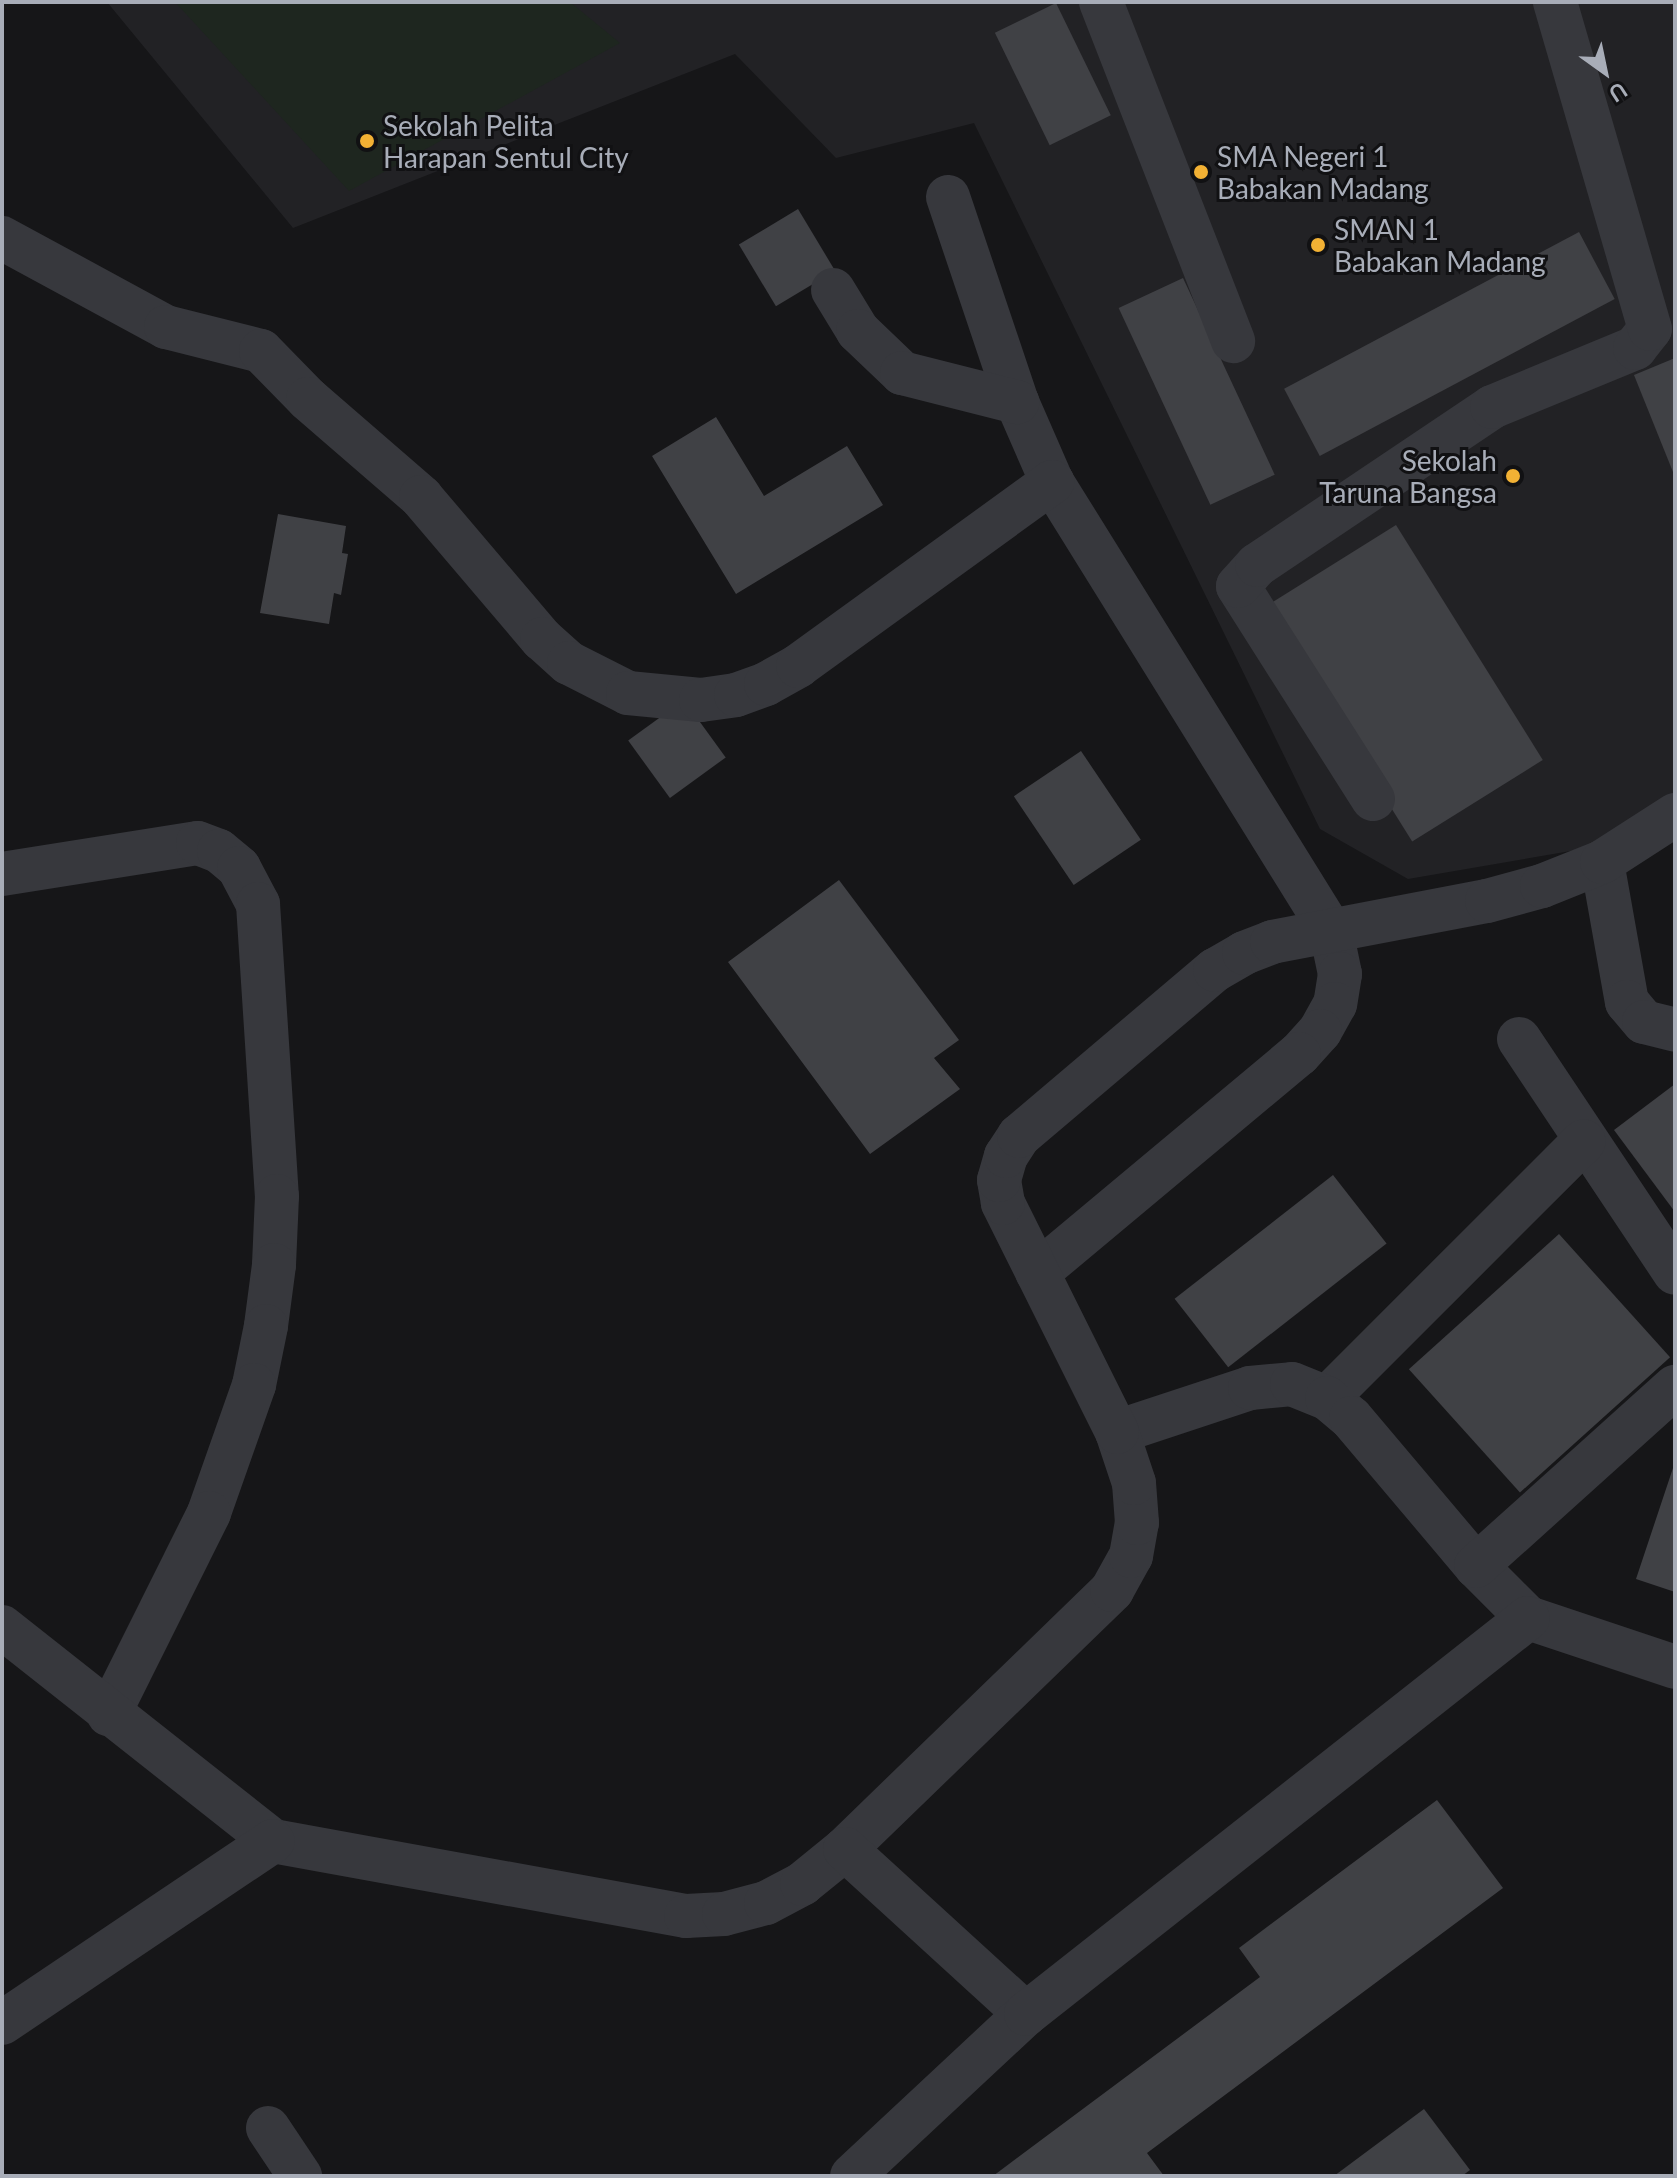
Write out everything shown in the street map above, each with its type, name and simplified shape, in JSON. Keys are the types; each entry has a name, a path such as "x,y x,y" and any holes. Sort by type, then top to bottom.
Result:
{"street":[{"path":"1101,2 1233,341"},
{"path":"1373,799 1238,586 1257,565 1492,407 1635,348 1650,329 1555,2"},
{"path":"948,197 1017,402 1052,482 1331,931 1340,974 1335,1004 1320,1031 1299,1054 1037,1273"},
{"path":"2,238 166,327 261,351 308,399 421,497 542,639 569,663 628,693 701,700 736,695 766,684 798,666 1052,482"},
{"path":"833,290 858,331 902,373 1017,402"},
{"path":"2,1627 273,1841 686,1916 724,1914 766,1903 802,1884 845,1849 1112,1590 1131,1556 1137,1523 1134,1483 1117,1432 1003,1203 999,1180 1006,1156 1019,1136 1215,970 1272,942 1487,901 1542,886 1602,862 1675,815"},
{"path":"2,874 198,843 219,851 239,868 258,904 277,1196 274,1265 266,1326 254,1385 209,1513 109,1714"},
{"path":"1602,862 1627,1002 1644,1022 1675,1030"},
{"path":"1519,1039 1584,1141 1675,1273"},
{"path":"1327,1398 1584,1141"},
{"path":"1117,1432 1250,1388 1292,1384 1327,1398 1392,1463 1476,1566 1528,1618 1675,1667"},
{"path":"1476,1566 1675,1387"},
{"path":"852,2176 1026,2014 1528,1618"},
{"path":"2,2023 273,1841"},
{"path":"845,1849 1026,2014"},
{"path":"268,2128 300,2176"}],"shaded area":[{"path":"107,2 1675,2 1675,796 1594,847 1408,879 1320,829 974,123 836,158 735,54 293,228"},
{"path":"175,2 570,2 620,43 349,191"}],"building":[{"path":"1056,3 1111,115 1050,145 995,33"},
{"path":"798,209 835,271 776,306 739,245"},
{"path":"1579,232 1615,299 1320,456 1284,389"},
{"path":"1183,278 1275,475 1210,505 1119,308"},
{"path":"1675,358 1675,477 1634,375"},
{"path":"716,417 764,496 847,446 883,505 736,594 652,456"},
{"path":"278,514 346,526 342,553 348,554 341,595 334,593 329,624 260,613"},
{"name":"Sekolah Taruna Bangsa","path":"1396,525 1543,760 1412,842 1265,607"},
{"path":"684,700 726,757 670,798 628,741"},
{"path":"1081,751 1141,840 1074,885 1014,796"},
{"path":"839,880 959,1040 934,1058 960,1089 870,1154 728,962"},
{"path":"1675,1084 1675,1212 1614,1130"},
{"path":"1333,1175 1387,1244 1228,1367 1175,1299"},
{"path":"1559,1234 1670,1357 1520,1493 1409,1369"},
{"path":"1675,1466 1675,1592 1636,1579"},
{"path":"1437,1800 1503,1888 1147,2153 1164,2176 993,2176 1260,1977 1239,1948"},
{"path":"1424,2109 1470,2170 1462,2176 1334,2176"}],"place":[{"name":"Sekolah Pelita Harapan Sentul City","path":"367,141"},
{"name":"SMA Negeri 1 Babakan Madang","path":"1201,172"},
{"name":"SMAN 1 Babakan Madang","path":"1318,245"},
{"name":"Sekolah Taruna Bangsa","path":"1513,476"}]}
